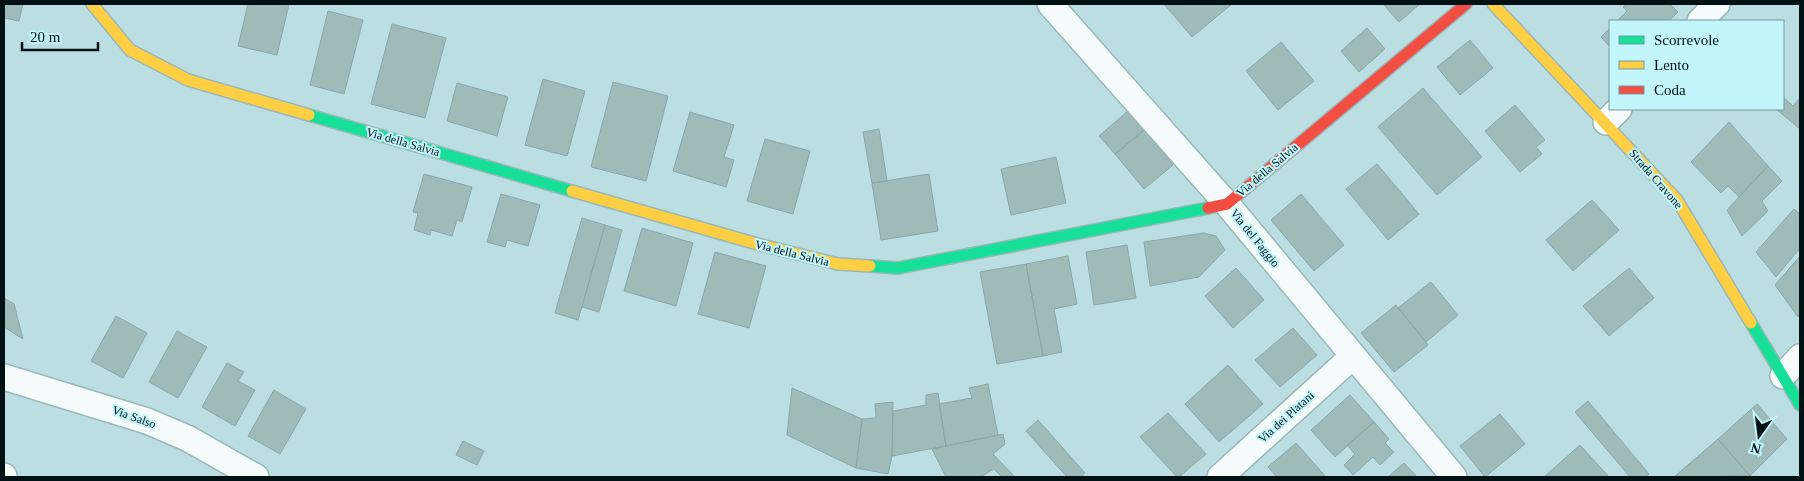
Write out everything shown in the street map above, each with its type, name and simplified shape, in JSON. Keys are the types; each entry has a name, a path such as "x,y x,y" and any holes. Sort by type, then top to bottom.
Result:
{"street":[{"name":"Via della Salvia","path":"92,4 130,50 188,80 761,245 838,264 898,268 1227,204 1466,4"},
{"name":"Via del Faggio","path":"1050,4 1227,204 1352,357 1454,477"},
{"name":"Strada Cravone","path":"1493,4 1613,116 1677,200 1800,405"},
{"path":"1701,20 1717,4"},
{"name":"Via dei Platani","path":"1220,477 1352,357"},
{"path":"1783,376 1800,357"},
{"name":"Via Salso","path":"4,377 147,421 187,438 256,477"}],"building":[{"path":"4,4 23,4 19,21 4,18"},
{"path":"248,4 289,4 277,55 238,46"},
{"path":"1164,4 1232,4 1192,37"},
{"path":"1383,4 1420,4 1399,22"},
{"path":"1626,4 1670,4 1678,12 1670,20 1618,20 1627,11 1623,7"},
{"path":"328,11 363,20 344,94 310,85"},
{"path":"392,24 446,38 425,118 371,104"},
{"path":"1367,28 1385,49 1359,72 1341,51"},
{"path":"1609,29 1609,46 1601,37"},
{"path":"1470,40 1493,68 1460,95 1437,67"},
{"path":"1281,42 1314,81 1278,110 1246,71"},
{"path":"543,79 585,91 567,156 525,145"},
{"path":"613,82 668,96 646,181 591,167"},
{"path":"457,83 508,97 497,136 447,121"},
{"path":"1423,88 1482,157 1437,195 1378,127"},
{"path":"1784,98 1793,106 1800,98 1800,129 1777,110 1784,110"},
{"path":"1515,105 1545,140 1536,147 1542,154 1520,172 1485,131"},
{"path":"1128,111 1144,130 1115,154 1099,136"},
{"path":"690,112 734,125 724,157 734,160 726,187 673,171"},
{"path":"1729,122 1768,166 1739,197 1728,186 1721,193 1691,162"},
{"path":"879,129 887,181 872,183 863,132"},
{"path":"1144,130 1173,165 1144,189 1115,154"},
{"path":"765,139 810,151 793,214 747,201"},
{"path":"1056,157 1066,203 1011,215 1001,169"},
{"path":"1377,164 1419,214 1388,240 1346,189"},
{"path":"1768,166 1782,181 1762,201 1768,211 1742,236 1727,210"},
{"path":"424,174 472,187 462,222 457,220 452,236 431,230 430,235 414,230 418,213 413,212"},
{"path":"929,174 938,231 881,240 872,183"},
{"path":"501,194 540,205 528,246 507,240 505,247 487,242"},
{"path":"1301,194 1344,245 1314,271 1271,220"},
{"path":"1592,200 1619,230 1573,271 1546,240"},
{"path":"1794,209 1800,214 1800,248 1776,277 1756,252"},
{"path":"582,218 605,225 578,320 555,313"},
{"path":"605,225 622,230 599,312 582,307"},
{"path":"642,228 693,243 676,306 624,291"},
{"path":"1204,233 1216,236 1225,250 1199,277 1150,286 1144,242"},
{"path":"1127,245 1136,298 1094,305 1086,252"},
{"path":"715,252 766,266 749,328 698,314"},
{"path":"1068,256 1077,304 1054,309 1062,352 1043,356 1026,264"},
{"path":"1800,256 1800,314 1798,317 1775,285"},
{"path":"1026,264 1043,356 997,364 980,272"},
{"path":"1236,268 1264,300 1233,328 1205,296"},
{"path":"1629,268 1654,298 1609,336 1583,306"},
{"path":"1431,282 1458,315 1426,342 1398,308"},
{"path":"4,298 14,304 23,339 4,327"},
{"path":"1396,305 1428,345 1394,372 1361,333"},
{"path":"116,316 147,333 123,378 91,361"},
{"path":"1293,328 1317,355 1280,387 1255,360"},
{"path":"177,331 207,347 178,398 149,382"},
{"path":"227,363 244,372 238,381 255,390 235,426 202,407"},
{"path":"1228,365 1263,404 1219,442 1185,404"},
{"path":"988,384 998,435 946,446 939,404 972,398 969,388"},
{"path":"792,388 862,419 856,468 787,435"},
{"path":"274,390 306,409 280,454 248,436"},
{"path":"938,393 946,446 892,456 893,411 926,405 926,395"},
{"path":"1350,395 1374,422 1335,457 1311,430"},
{"path":"1588,401 1649,474 1645,477 1630,477 1575,412"},
{"path":"893,402 892,456 888,474 856,468 862,419 876,418 875,404"},
{"path":"1757,404 1787,439 1750,476 1718,439"},
{"path":"1168,413 1206,454 1179,477 1140,437"},
{"path":"1500,414 1525,444 1485,477 1460,446"},
{"path":"1038,420 1085,473 1081,477 1067,477 1026,431"},
{"path":"1374,422 1389,439 1385,443 1394,452 1380,465 1373,457 1353,475 1344,465 1355,454 1347,445"},
{"path":"1003,434 1005,444 993,454 1015,477 1002,477 994,469 980,477 946,477 932,449"},
{"path":"1718,439 1750,476 1674,477"},
{"path":"463,441 484,451 477,465 456,455"},
{"path":"1296,443 1326,477 1277,477 1268,467"},
{"path":"1580,445 1609,477 1544,477"},
{"path":"1404,463 1417,477 1388,477"}],"traffic: fast":[{"path":"309,115 572,191"},
{"path":"870,266 898,268 1208,208"},
{"path":"1751,323 1800,405"}],"traffic: slow":[{"path":"92,4 130,50 188,80 309,115"},
{"path":"1493,4 1677,200 1751,323"},
{"path":"572,191 761,245 838,264 870,266"}],"traffic: jam":[{"path":"1208,208 1227,204 1466,4"}]}
